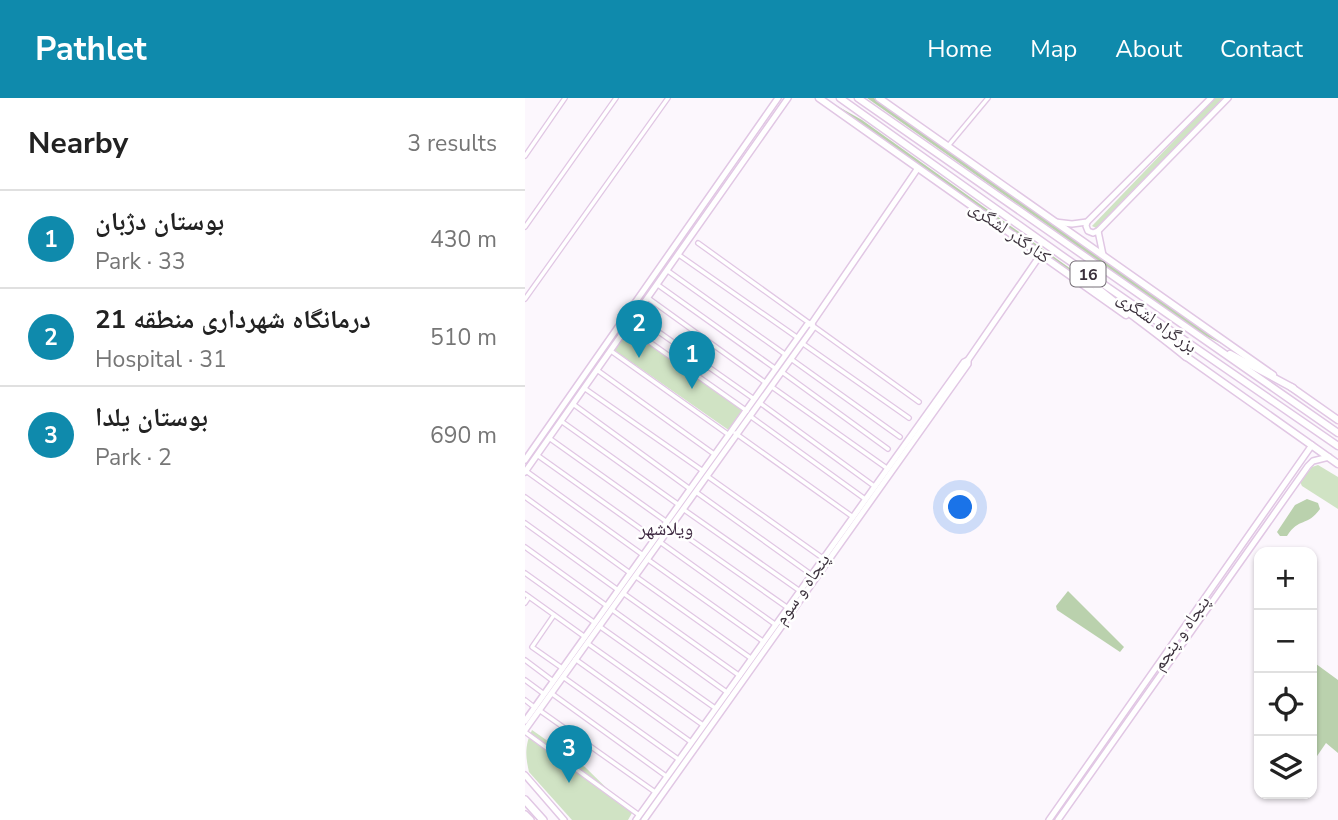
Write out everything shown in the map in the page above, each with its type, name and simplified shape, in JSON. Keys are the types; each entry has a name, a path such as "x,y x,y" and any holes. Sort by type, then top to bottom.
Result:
{"highway":[{"path":"525,800 543,820"},
{"path":"525,815 530,820"}],"main road":[{"name":"کنارگذر لشگری","path":"819,98 1338,464"},
{"path":"834,98 860,112"},
{"name":"بزرگراه لشگری","path":"840,98 1061,255 1338,446"},
{"name":"بزرگراه لشگری","path":"858,98 1338,433"},
{"name":"کنارگذر لشگری","path":"879,98 1338,420"},
{"path":"1061,255 1102,292 1143,321 1186,357"},
{"path":"1212,345 1293,388"}],"street":[{"path":"525,156 565,98"},
{"path":"525,227 616,98"},
{"path":"525,299 668,98"},
{"path":"525,460 778,98"},
{"path":"764,642 525,472 787,98"},
{"path":"948,146 988,98"},
{"path":"1055,222 1087,222 1210,98"},
{"path":"1087,222 1088,231 1098,231 1228,98"},
{"path":"705,474 715,454 748,414 800,341 813,328 812,323 918,167"},
{"path":"1098,231 1103,255"},
{"path":"698,243 919,402"},
{"path":"678,254 909,418"},
{"name":"پنجاه و سوم","path":"650,807 656,794 704,726 968,360 1041,254"},
{"path":"666,270 900,437"},
{"path":"656,284 888,449"},
{"path":"647,298 888,469"},
{"path":"635,315 875,486"},
{"path":"628,326 866,500"},
{"path":"611,351 853,517"},
{"name":"پنجاه و سوم","path":"640,818 952,387 968,360"},
{"path":"597,370 715,454"},
{"path":"584,388 824,558"},
{"path":"572,404 812,575"},
{"path":"561,421 800,591"},
{"path":"640,818 525,731 548,693 563,677 597,624 733,433"},
{"path":"549,438 788,608"},
{"name":"پنجاه و پنجم","path":"1049,820 1312,445"},
{"path":"537,455 776,625"},
{"path":"1302,457 1311,463 1329,457"},
{"name":"پنجاه و پنجم","path":"1058,820 1311,463"},
{"path":"525,497 752,659"},
{"path":"525,523 740,676"},
{"path":"525,547 728,693"},
{"path":"525,573 716,710"},
{"path":"525,603 527,596 704,726"},
{"path":"554,615 532,647 562,668"},
{"path":"548,693 562,668 586,640"},
{"path":"1167,653 1173,657"},
{"path":"575,659 692,743"},
{"path":"525,660 553,681"},
{"path":"563,677 680,761"},
{"path":"525,680 548,693 668,777"},
{"path":"525,700 656,794"},
{"path":"525,721 537,709"},
{"path":"525,775 564,820"}],"green space":[{"path":"823,98 862,120 1071,269 1080,279"},
{"path":"867,98 874,98 1234,350 1202,334"},
{"path":"1215,98 1224,98 1096,228 1092,226"},
{"path":"629,328 744,411 730,431 614,350"},
{"path":"1318,465 1338,477 1338,509 1302,486 1300,482 1312,467"},
{"path":"1307,499 1318,503 1320,509 1311,518 1295,526 1287,536 1280,536 1277,532 1295,505"},
{"path":"1068,591 1124,647 1120,652 1057,610 1056,606"},
{"path":"1317,665 1338,680 1338,753 1326,743 1317,756"},
{"path":"532,730 585,767 632,813 628,820 572,820 529,772 526,750"}],"place":[{"name":"درمانگاه شهرداری منطقه 21","path":"639,358"},
{"name":"بوستان دژبان","path":"692,389"},
{"name":"بوستان یلدا","path":"569,783"}],"district":[{"name":"ویلاشهر","path":"666,528"}]}
